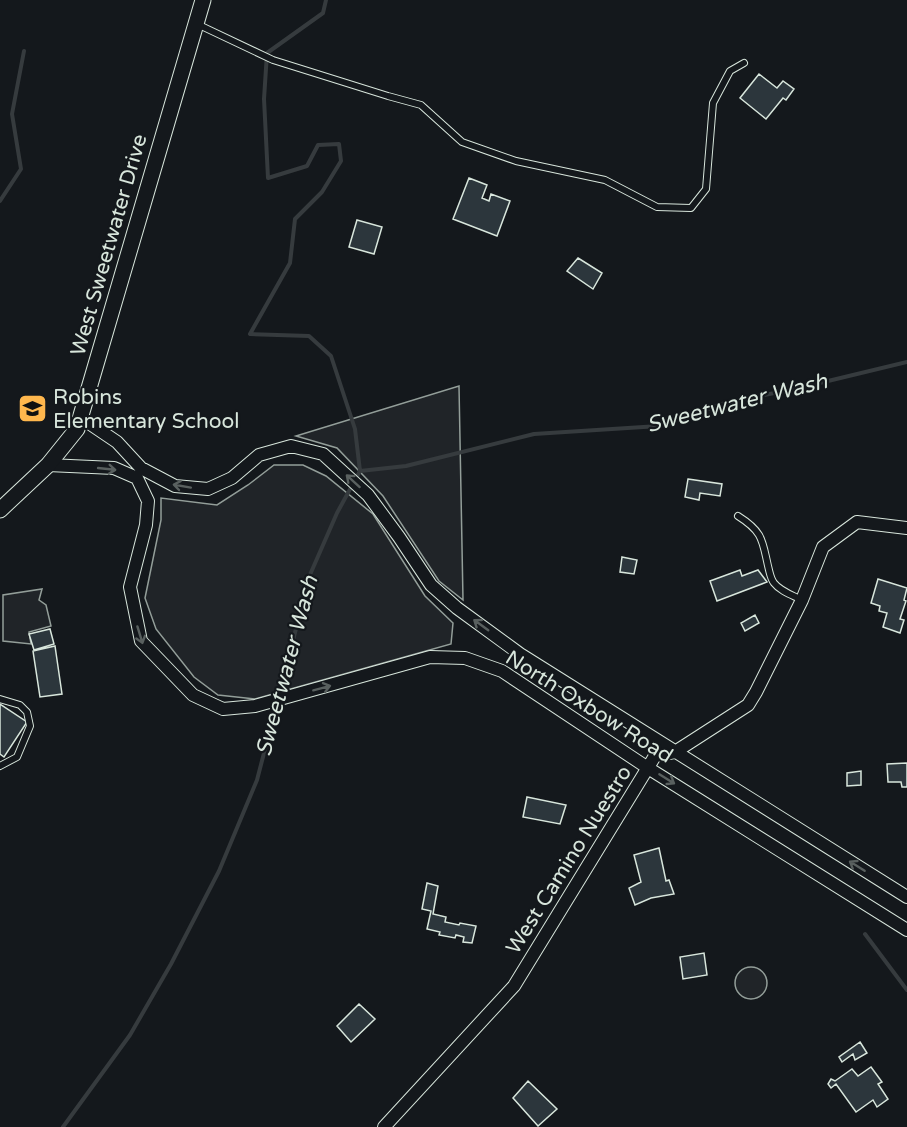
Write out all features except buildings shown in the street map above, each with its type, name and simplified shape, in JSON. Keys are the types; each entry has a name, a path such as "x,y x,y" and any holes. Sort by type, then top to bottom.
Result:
{"street":[{"name":"West Sweetwater Drive","path":"0,510 48,465 77,429 203,0"},
{"name":"North Oxbow Road","path":"80,417 117,442 141,468 175,486 208,489 232,478 259,455 291,446 324,454 368,495 431,585 457,608 520,654 907,897"},
{"name":"North Oxbow Road","path":"48,465 114,468 137,478 148,501 146,525 130,586 141,641 192,695 223,709 255,705 430,657 465,658 502,671 648,768 907,930"},
{"name":"West Camino Nuestro","path":"384,1127 514,986 655,756 675,752 748,705 802,600 823,547 857,522 907,528"}],"lane":[{"path":"196,24 273,60 421,105 462,142 516,161 605,180 657,207 692,208 706,189 713,103 730,71 744,63"},
{"path":"738,516 748,522 760,535 772,581 780,589 802,600"},
{"path":"0,699 20,705 27,712 30,726 16,757 0,766"}],"shaded area":[{"path":"459,386 463,600 439,581 383,496 337,448 296,436"},
{"path":"274,465 303,465 326,476 373,514 425,596 453,623 451,644 255,699 218,695 194,677 156,629 145,598 161,520 161,498 217,505"},
{"path":"42,589 39,600 46,605 51,626 29,632 31,644 3,641 3,595"},
{"path":"751,967 763,971 767,983 763,995 751,999 739,995 735,983 739,971"}],"waterway":[{"path":"326,0 323,13 267,53 264,99 268,178 307,166 318,145 339,144 341,161 322,192 295,219 290,263 250,334 309,336 331,356 355,429 360,471"},
{"path":"0,201 21,169 12,114 24,51"},
{"name":"Sweetwater Wash","path":"279,696 309,577 337,513 360,471 406,466 534,434 659,426 725,403 907,362"},
{"name":"Sweetwater Wash","path":"63,1127 130,1035 171,964 219,871 257,780 277,703"},
{"path":"865,934 907,990"}],"place":[{"name":"Robins Elementary School","path":"32,409"}]}
